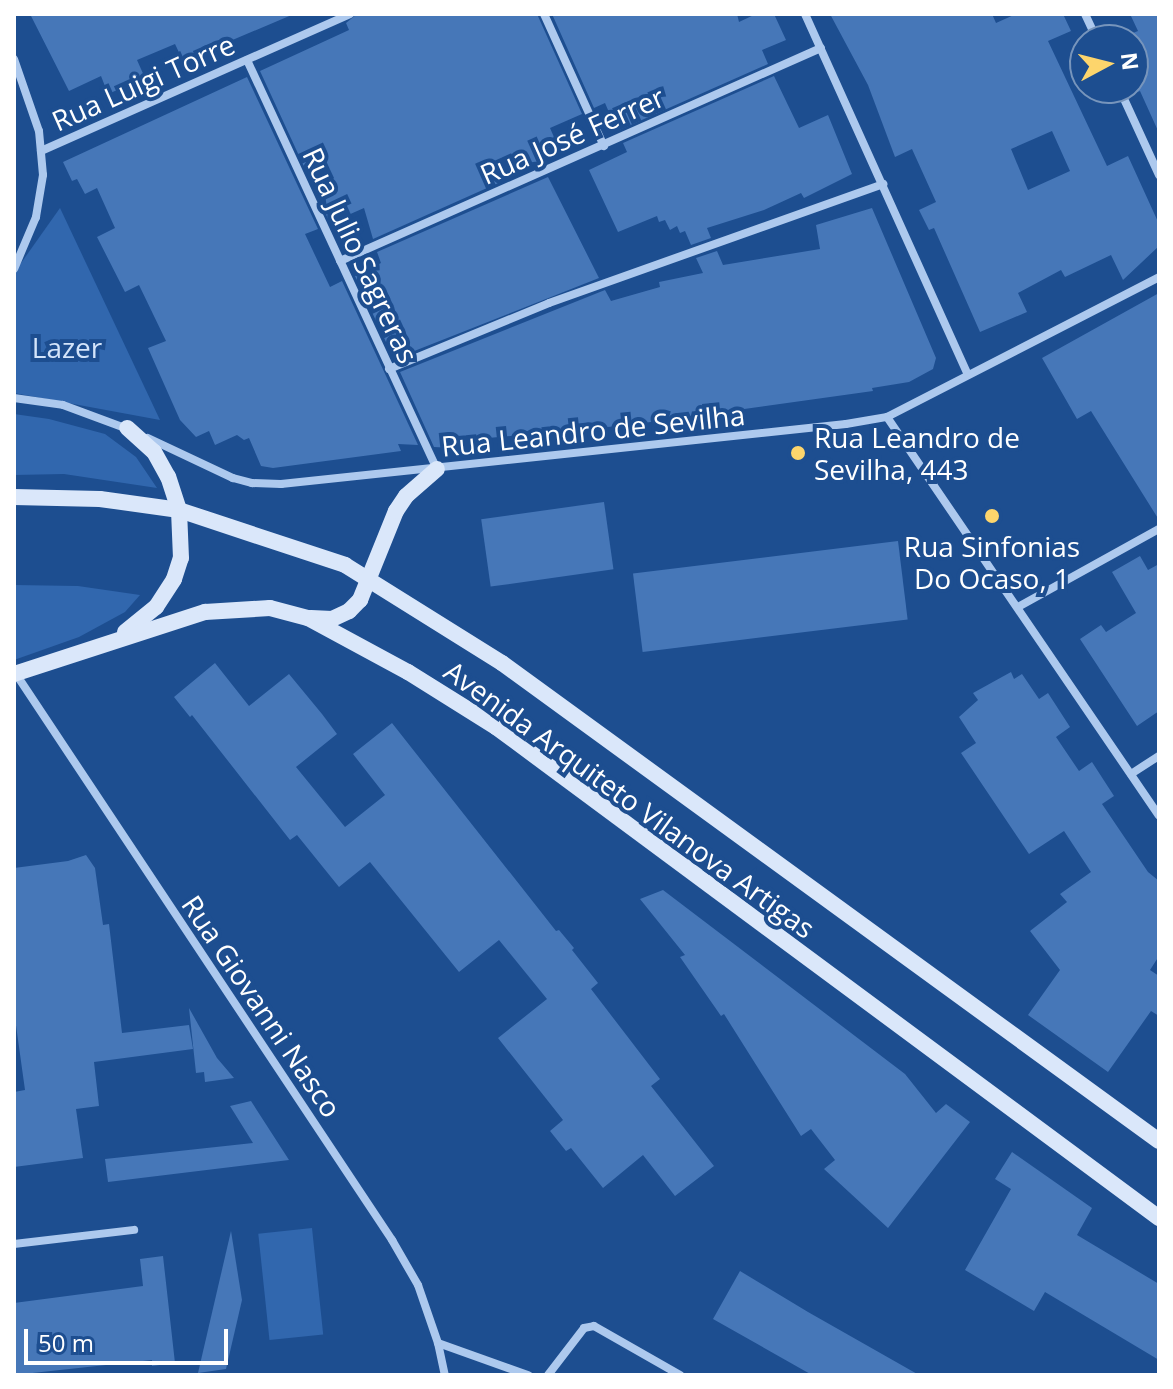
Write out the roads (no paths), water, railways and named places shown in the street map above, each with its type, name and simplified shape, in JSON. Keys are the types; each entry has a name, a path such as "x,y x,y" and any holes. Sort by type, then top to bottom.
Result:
{"main road":[{"path":"115,640 156,607 174,579 181,558 179,510 168,477 154,452 127,428"},
{"path":"308,618 332,619 349,611 360,600 396,511 406,496 437,469"},
{"name":"Avenida Arquiteto Vilanova Artigas","path":"14,497 100,499 179,510 345,565 502,663 1159,1141"},
{"name":"Avenida Arquiteto Vilanova Artigas","path":"15,674 70,658 174,619 233,608 270,608 308,618 408,672 496,727 1159,1218"}],"street":[{"name":"Rua Luigi Torre","path":"41,151 350,14"},
{"path":"544,14 604,146"},
{"path":"805,14 968,375"},
{"name":"Rua José Ferrer","path":"340,261 821,48"},
{"path":"14,59 35,117 43,175 36,217 14,269"},
{"name":"Rua Julio Sagreras","path":"247,60 437,469"},
{"path":"1126,104 1159,175"},
{"path":"389,369 480,331 883,184"},
{"name":"Rua Leandro de Sevilha","path":"14,398 63,405 127,428 216,472 252,483 281,484 437,469 887,417 1159,277"},
{"path":"887,417 1159,815"},
{"path":"1018,607 1159,529"},
{"name":"Rua Giovanni Nasco","path":"15,674 392,1240 418,1285 438,1343 445,1375"},
{"path":"1131,774 1159,756"},
{"path":"14,1244 134,1230"},
{"path":"548,1375 584,1328 594,1326 680,1375"},
{"path":"438,1343 528,1375"}],"place":[{"name":"Rua Leandro de Sevilha, 443","path":"798,453"},
{"name":"Rua Sinfonias Do Ocaso, 1","path":"992,516"}],"park label":[{"name":"Lazer","path":"67,347"}]}
